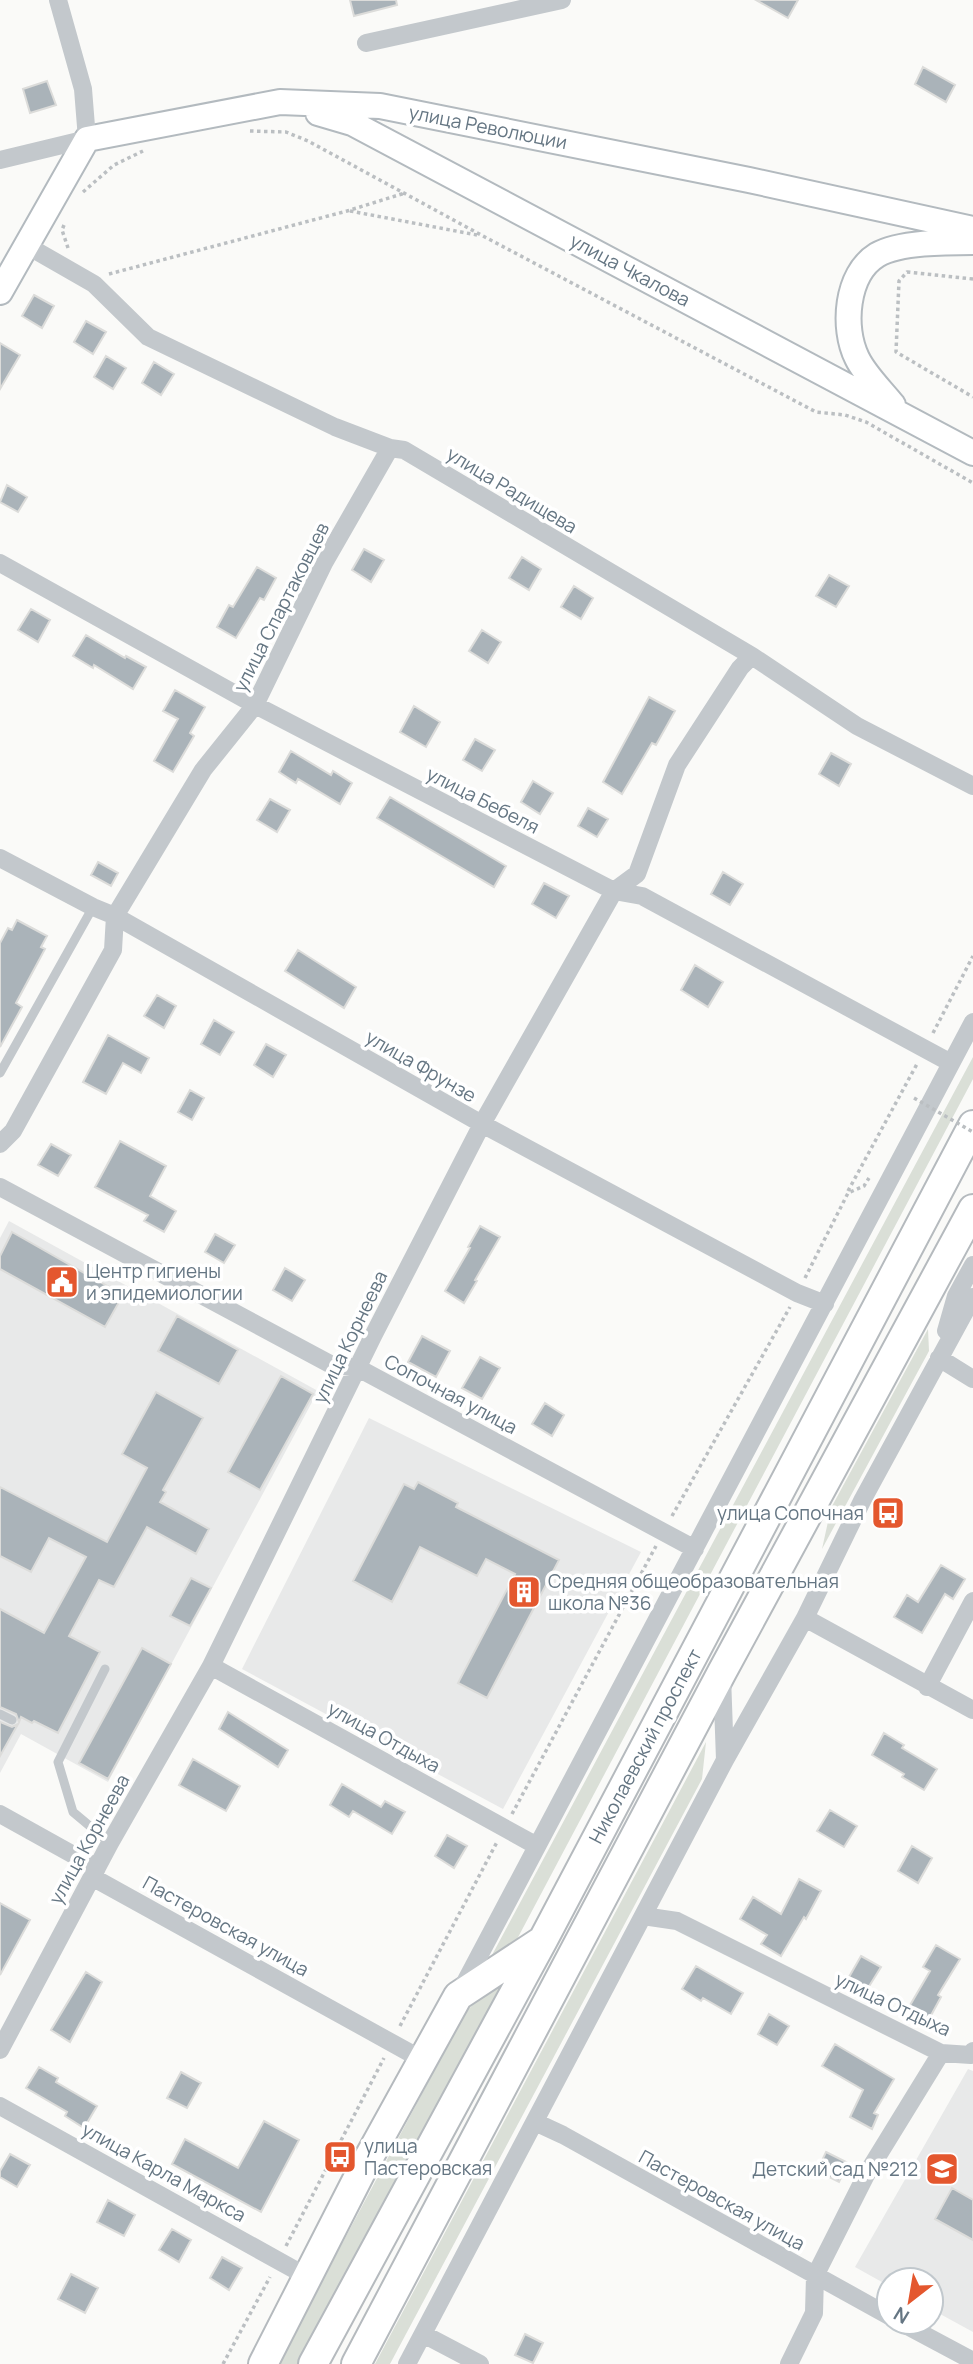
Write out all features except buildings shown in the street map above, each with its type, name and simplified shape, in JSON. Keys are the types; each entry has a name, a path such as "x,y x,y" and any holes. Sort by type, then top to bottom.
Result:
{"main road":[{"name":"улица Революции","path":"87,139 280,102 380,106 749,180 973,229"},
{"name":"улица Чкалова","path":"280,102 352,123 973,453"},
{"path":"0,292 87,139"},
{"path":"898,412 857,358 848,322 856,278 876,255 934,243 973,242"},
{"name":"Николаевский проспект","path":"313,2364 543,1940 973,1125"},
{"name":"Николаевский проспект","path":"356,2364 722,1671 973,1209"},
{"path":"263,2364 306,2276 421,2059 458,1996 543,1940"}],"street":[{"path":"58,0 83,89 87,139"},
{"path":"366,43 562,0"},
{"name":"улица Революции","path":"0,160 87,139"},
{"name":"улица Радищева","path":"26,246 94,284 148,337 335,427 404,450 752,656 857,726 973,786"},
{"name":"улица Спартаковцев","path":"0,1144 13,1132 113,950 115,916 202,770 255,705 324,563 390,447"},
{"name":"улица Бебеля","path":"0,563 255,705 614,891 642,896 951,1063"},
{"name":"улица Корнеева","path":"0,2050 110,1843 211,1666 482,1124 614,891 637,874 677,765 740,668 752,656"},
{"name":"улица Фрунзе","path":"0,858 115,916 482,1124 797,1293 825,1304"},
{"path":"458,1996 973,1022"},
{"name":"Сопочная улица","path":"0,1186 330,1364 358,1368 695,1549"},
{"path":"939,1358 956,1296 973,1265"},
{"path":"407,2364 725,1760 804,1618 863,1499 973,1297"},
{"path":"939,1358 973,1379"},
{"path":"927,1687 973,1601"},
{"path":"804,1618 973,1710"},
{"name":"улица Отдыха","path":"211,1666 537,1846"},
{"path":"722,1671 725,1760"},
{"name":"Пастеровская улица","path":"0,1814 95,1872 421,2059"},
{"name":"улица Отдыха","path":"643,1916 677,1921 941,2053"},
{"path":"789,2364 814,2313 815,2276 866,2175 941,2053 972,2054"},
{"name":"улица Карла Маркса","path":"0,2106 306,2276"},
{"name":"Пастеровская улица","path":"535,2122 875,2308"},
{"path":"423,2334 480,2364"},
{"path":"926,2336 973,2361"}],"lane":[{"path":"0,1073 93,907"},
{"path":"106,1669 58,1762 73,1812 110,1843"},
{"path":"0,1714 12,1720"}],"path":[{"path":"245,131 286,132 308,141 816,412 845,415 866,422 973,483"},
{"path":"80,196 114,165 150,148"},
{"path":"107,274 347,211 405,193"},
{"path":"347,211 482,236"},
{"path":"67,218 62,230 69,250"},
{"path":"973,279 907,272 899,281 896,352 973,397"},
{"path":"932,1035 973,956"},
{"path":"804,1280 916,1064"},
{"path":"914,1098 973,1132"},
{"path":"848,1193 864,1186"},
{"path":"670,1519 790,1305"},
{"path":"510,1818 657,1544"},
{"path":"400,2026 500,1837"},
{"path":"286,2246 385,2056"},
{"path":"223,2364 271,2274"}],"shaded area":[{"path":"973,1057 973,1079 515,1943 492,1955"},
{"path":"9,1221 318,1391 108,1782 21,1734 0,1773 0,1238"},
{"path":"928,1329 929,1351 822,1549 831,1508"},
{"path":"369,1418 641,1552 503,1809 242,1669"},
{"path":"706,1742 702,1779 390,2364 375,2364"},
{"path":"510,1977 298,2364 278,2364 465,2013 488,1988"},
{"name":"Детский сад №212","path":"968,2069 973,2071 973,2332 945,2317 945,2266 875,2266 875,2278 855,2267"}],"place":[{"name":"Центр гигиены и эпидемиологии","path":"62,1282"},
{"name":"улица Сопочная","path":"888,1513"},
{"name":"Средняя общеобразовательная школа №36","path":"524,1592"},
{"name":"улица Пастеровская","path":"340,2157"},
{"name":"Детский сад №212","path":"942,2169"}]}
